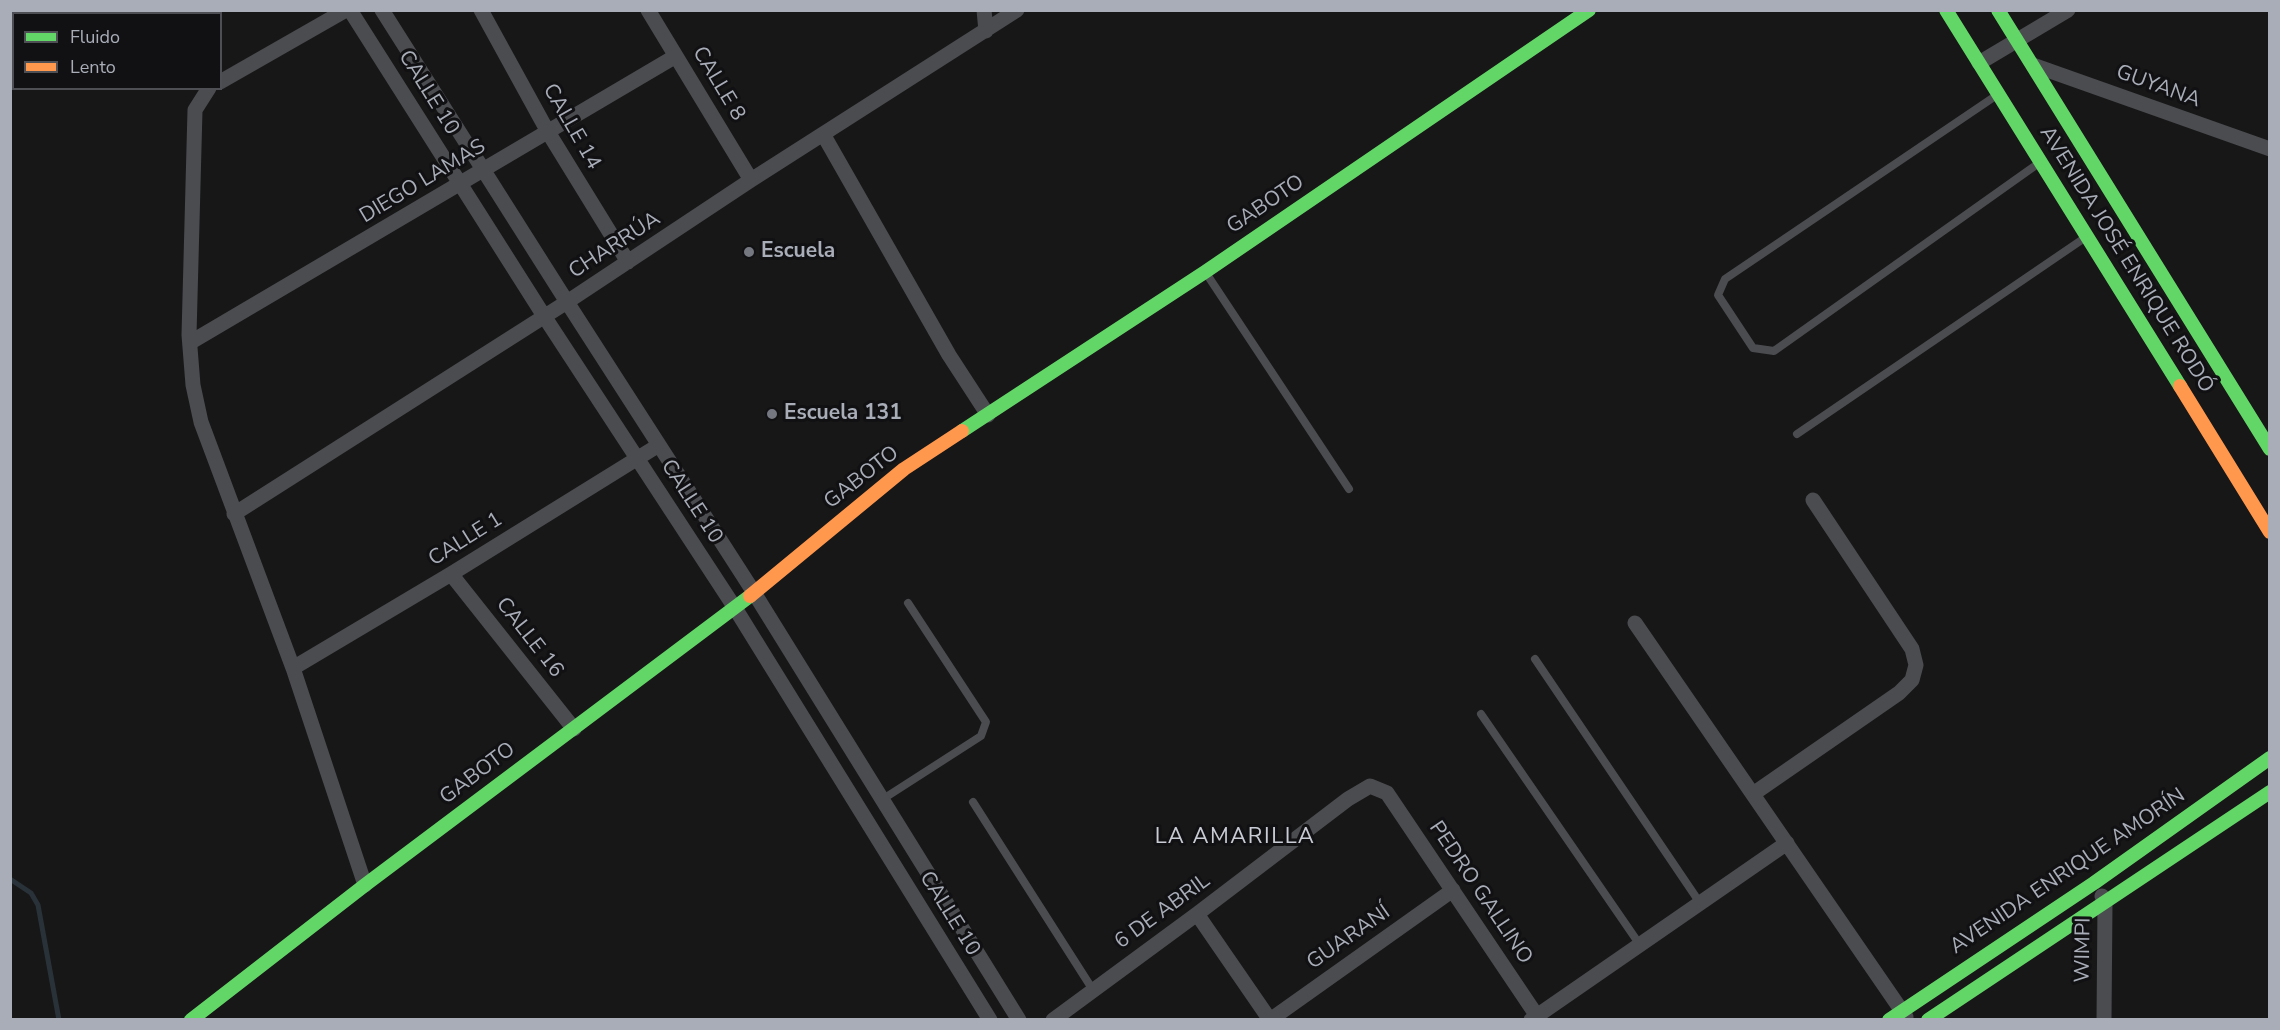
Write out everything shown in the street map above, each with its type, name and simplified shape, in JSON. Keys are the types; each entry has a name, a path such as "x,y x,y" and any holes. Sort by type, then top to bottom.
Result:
{"street":[{"path":"222,81 348,10"},
{"name":"CALLE 10","path":"348,10 735,608 990,1020"},
{"name":"CALLE 10","path":"382,10 753,591 1019,1020"},
{"name":"CALLE 14","path":"481,10 548,132 628,262"},
{"name":"CALLE 8","path":"648,10 751,180"},
{"path":"984,10 986,31"},
{"name":"CHARRÚA","path":"234,513 567,302 751,180 1017,10"},
{"name":"GABOTO","path":"191,1020 365,885 735,608 904,470 1205,272 1589,10"},
{"name":"AVENIDA JOSÉ ENRIQUE RODÓ","path":"1946,10 2270,532"},
{"name":"AVENIDA JOSÉ ENRIQUE RODÓ","path":"1998,10 2270,449"},
{"path":"1979,63 2068,10"},
{"name":"DIEGO LAMAS","path":"190,342 461,185 676,56"},
{"name":"GUYANA","path":"2033,65 2270,149"},
{"path":"208,90 195,110 189,335 194,385 201,422 293,668 365,885"},
{"path":"823,134 949,355 988,414"},
{"name":"CALLE 1","path":"293,668 451,574 658,445"},
{"path":"1753,794 1899,693 1912,680 1916,665 1912,649 1813,500"},
{"name":"CALLE 16","path":"451,574 574,729"},
{"path":"1635,623 1905,1015"},
{"name":"AVENIDA ENRIQUE AMORÍN","path":"1889,1020 1905,1015 2270,758"},
{"name":"6 DE ABRIL","path":"1053,1020 1348,799 1370,786 1388,793"},
{"path":"1928,1020 2270,792"},
{"name":"PEDRO GALLINO","path":"1388,793 1534,1018"},
{"path":"1534,1018 1787,843"},
{"name":"WIMPI","path":"2094,883 2105,903 2104,1020"},
{"name":"GUARANÍ","path":"1270,1020 1453,890"},
{"path":"1197,914 1270,1020"}],"lane":[{"path":"1997,95 1725,279 1718,295 1753,348 1773,351 2040,162"},
{"path":"1797,434 2087,237"},
{"path":"1205,272 1349,489"},
{"path":"883,799 981,736 986,723 908,603"},
{"path":"1535,659 1701,903"},
{"path":"1481,714 1640,945"},
{"path":"974,802 1093,990"}],"waterway":[{"path":"10,879 31,893 38,905 59,1020"}],"traffic: fast":[{"path":"962,431 1205,272 1589,10"},
{"path":"1946,10 2180,386"},
{"path":"1998,10 2270,449"},
{"path":"191,1020 365,885 750,596"},
{"path":"1889,1020 2094,883 2270,758"},
{"path":"1928,1020 2270,792"}],"traffic: slow":[{"path":"2180,386 2270,532"},
{"path":"750,596 904,469 962,431"}],"place":[{"name":"Escuela","path":"749,252"},
{"name":"Escuela 131","path":"772,414"}],"district":[{"name":"LA AMARILLA","path":"1235,838"}]}
